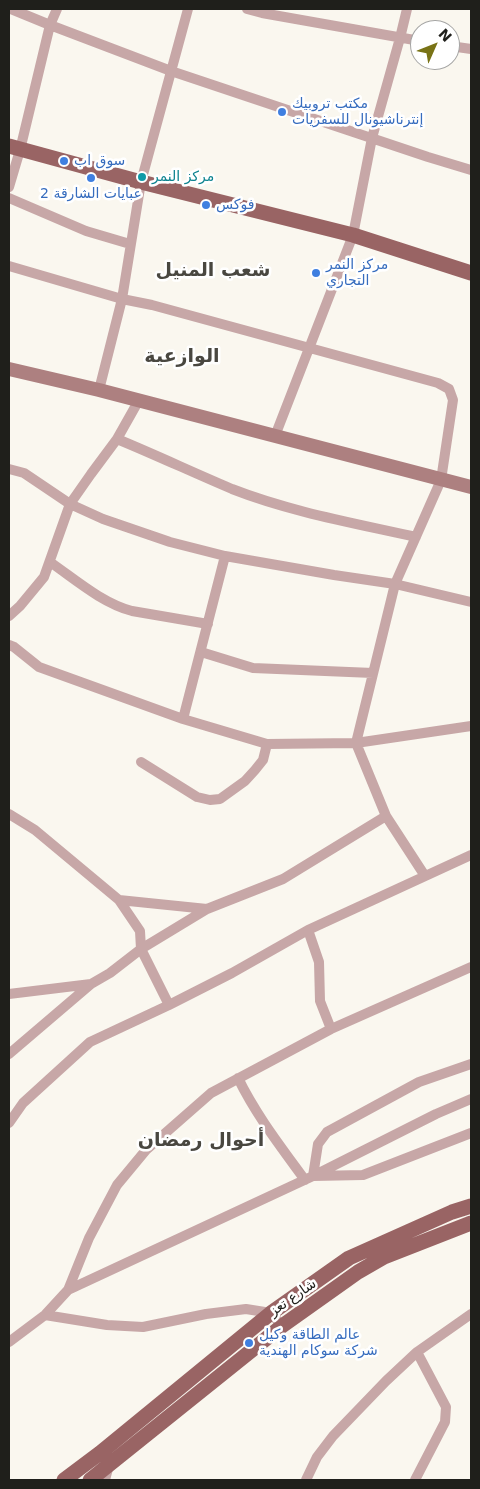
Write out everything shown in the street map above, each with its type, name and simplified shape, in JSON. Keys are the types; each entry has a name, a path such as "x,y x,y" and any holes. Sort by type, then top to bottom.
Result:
{"main road":[{"path":"14,148 353,236 471,273"},
{"name":"شارع تعز","path":"64,1480 100,1453 271,1313 349,1258 452,1212 471,1206"},
{"name":"شارع تعز","path":"90,1480 107,1473 282,1326 358,1272 384,1257 471,1223"}],"street":[{"path":"11,9 171,71 471,170"},
{"path":"9,187 14,148 50,25 57,9"},
{"path":"99,390 122,299 141,182 188,9"},
{"path":"247,9 410,40"},
{"path":"275,436 353,236 372,138 407,9"},
{"path":"9,198 86,231 130,244"},
{"path":"9,266 122,299 152,305 309,347 438,383 449,388 453,400 441,480 395,584 356,743 386,816 424,876"},
{"path":"9,369 139,400 471,487"},
{"path":"9,616 20,606 44,577 70,504 118,439 139,400"},
{"path":"118,439 233,489 269,501 416,537"},
{"path":"9,469 24,473 70,504 103,519 170,542 225,556 395,584 471,602"},
{"path":"183,719 225,556"},
{"path":"50,562 101,598 119,608 208,624"},
{"path":"9,645 39,666 183,719 267,744 356,743 471,726"},
{"path":"200,652 253,668 373,673"},
{"path":"141,762 197,797 210,800 220,799 245,781 255,770 263,760 267,744"},
{"path":"9,814 35,830 119,900 140,930 141,949 169,1005"},
{"path":"9,1054 91,984 110,973 141,949 207,909 283,879 386,816"},
{"path":"9,1123 24,1103 90,1042 232,973 308,930 471,855"},
{"path":"119,900 207,909"},
{"path":"308,930 319,962 320,1001 331,1029"},
{"path":"9,1342 45,1315 68,1290 89,1238 117,1185 146,1150 212,1093 331,1029 471,967"},
{"path":"9,994 91,984"},
{"path":"309,1178 318,1144 327,1132 418,1082 471,1064"},
{"path":"238,1078 248,1099 262,1120 309,1178"},
{"path":"68,1290 309,1178 436,1114 471,1099"},
{"path":"309,1178 363,1175 471,1133"},
{"path":"45,1315 107,1325 143,1327 206,1314 246,1309 271,1313 282,1326"},
{"path":"306,1480 317,1457 333,1436 386,1381 417,1352 471,1314"},
{"path":"415,1480 445,1422 446,1407 417,1352"},
{"path":"100,1453 107,1473"}],"place":[{"name":"مكتب تروبيك إنترناشيونال للسفريات","path":"282,112"},
{"name":"سوق اب","path":"64,161"},
{"name":"مركز النمر","path":"142,177"},
{"name":"عبايات الشارقة 2","path":"91,178"},
{"name":"فوكس","path":"206,205"},
{"name":"مركز النمر التجاري","path":"316,273"},
{"name":"عالم الطاقة وكيل شركة سوكام الهندية","path":"249,1343"}],"district":[{"name":"شعب المنيل","path":"213,271"},
{"name":"الوازعية","path":"182,357"},
{"name":"أحوال رمضان","path":"201,1141"}]}
